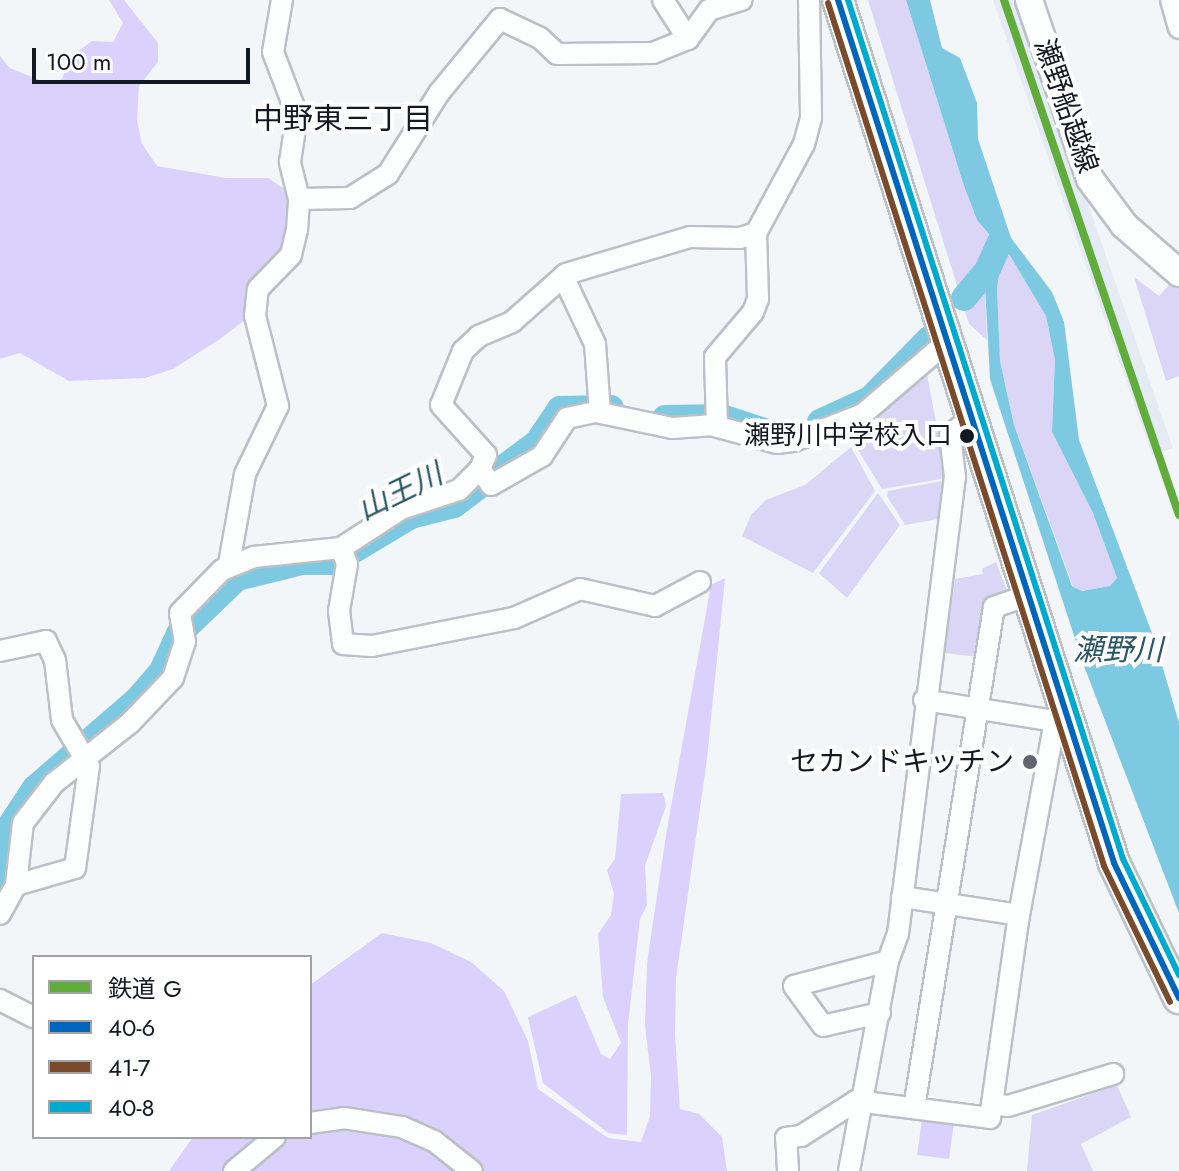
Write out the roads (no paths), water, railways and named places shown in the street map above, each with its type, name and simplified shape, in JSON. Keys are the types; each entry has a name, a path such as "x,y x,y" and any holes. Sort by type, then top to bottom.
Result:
{"highway":[{"path":"838,0 948,341 1026,596 1060,720 1123,886 1179,998"}],"main road":[{"name":"瀬野船越線","path":"1029,0 1090,179 1124,225 1179,273"}],"street":[{"path":"0,914 16,885 17,844 23,823 54,783 82,754 130,723 173,678 183,622 229,564 245,474 278,406 255,316 258,289 291,255 299,199 290,162 297,115 273,52 282,0"},
{"path":"663,0 688,39"},
{"path":"299,199 350,198 388,174 439,93 500,19 540,38 557,54 653,53 688,39 709,10 741,0"},
{"path":"717,421 715,357 753,312 758,299 756,233 804,144 811,118 809,0"},
{"path":"1171,0 1179,28"},
{"path":"484,474 486,455 441,405 452,371 479,336 505,327 563,276 599,261 690,237 740,238 756,233"},
{"path":"563,276 595,344 600,408"},
{"path":"229,564 343,554 401,509 459,490 484,474 542,456 567,418 600,408 672,428 717,421 760,439 794,441 863,414 948,341"},
{"path":"849,1171 865,1103 888,961 898,934 924,700 955,477 950,435 971,418"},
{"path":"343,554 339,611 343,644 372,646 514,618 580,589 655,606 700,582"},
{"path":"914,1108 975,708 994,607 1026,596"},
{"path":"0,651 46,641 55,660 62,720 89,766 75,868 16,885"},
{"path":"788,1171 786,1138 801,1136 856,1101 990,1118 1019,915 1060,720 924,700"},
{"path":"902,897 1019,915"},
{"path":"880,1013 823,1026 794,986 888,961"},
{"path":"0,1000 32,1016"},
{"path":"992,1104 1008,1106 1113,1074"},
{"path":"312,1123 344,1118 402,1127 434,1141 472,1171"},
{"path":"234,1171 273,1139"}],"water":[{"name":"瀬野川","path":"906,0 930,0 942,48 960,58 977,103 978,139 1011,238 1052,292 1064,322 1079,440 1155,641 1179,723 1179,913 1084,666 990,379 984,267 989,234 977,220","holes":["1003,244 1046,316 1055,360 1052,432 1093,513 1117,578 1110,586 1082,591 1072,586 1014,425 1000,361 997,288"]}],"waterway":[{"name":"山王川","path":"964,298 987,271 999,244"},
{"name":"山王川","path":"820,422 870,399 929,339"},
{"name":"山王川","path":"0,888 6,832 35,788 137,700 162,671 179,634 237,578 301,562 334,562 411,516 454,505 537,443 560,409 611,408"},
{"name":"山王川","path":"665,418 722,417 767,432"}],"rail line":[{"name":"G","path":"1004,0 1179,515"}],"place":[{"name":"瀬野川中学校入口","path":"967,436"},
{"name":"セカンドキッチン","path":"1030,762"}],"district":[{"name":"中野東三丁目","path":"343,119"}]}
